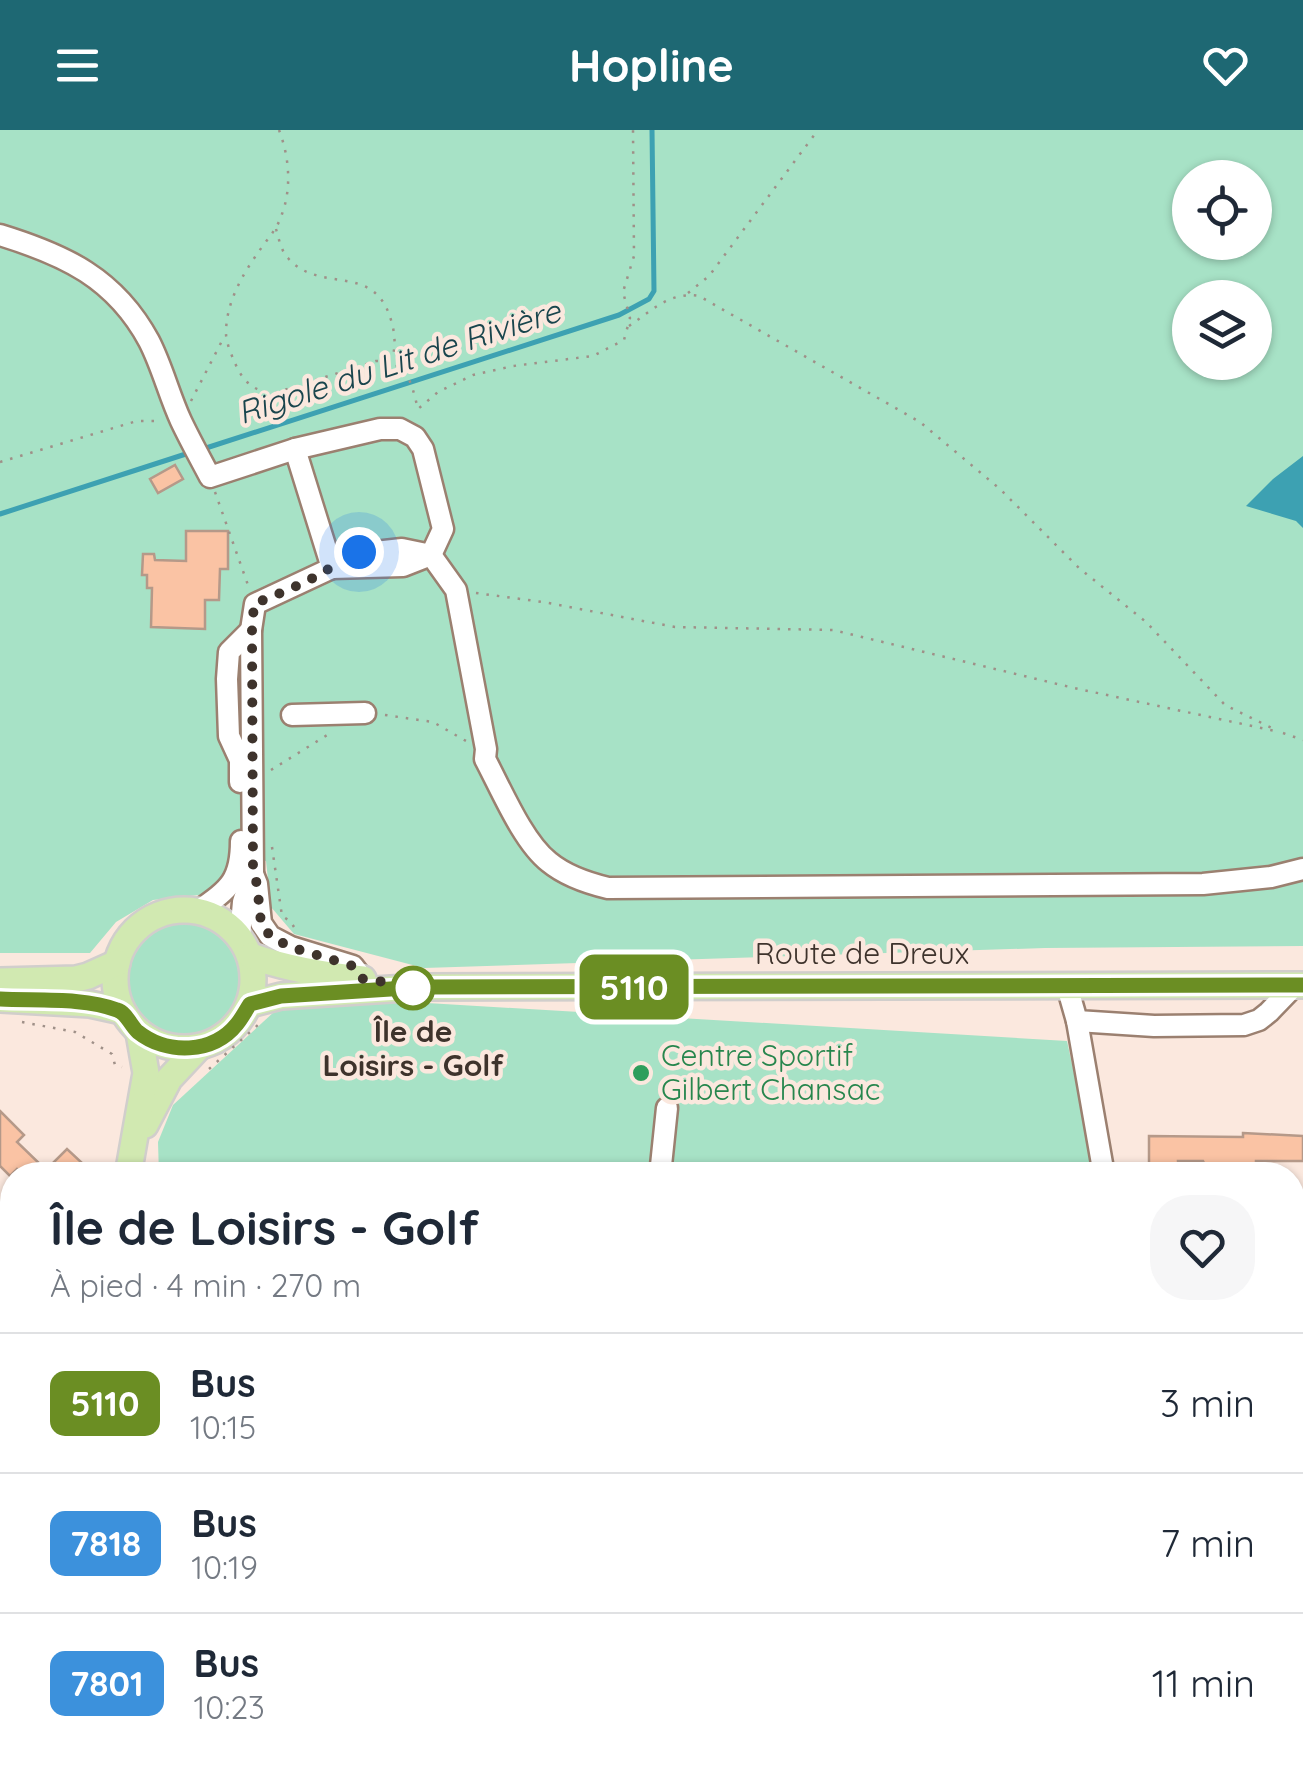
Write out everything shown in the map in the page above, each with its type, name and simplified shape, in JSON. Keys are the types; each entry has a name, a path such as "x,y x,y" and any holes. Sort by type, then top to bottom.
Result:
{"main road":[{"path":"170,911 198,911 214,916 246,946 259,1010 219,1040 199,1047 160,1044 139,1033 122,1011 115,979 117,963 136,929 152,918 170,911"},
{"name":"Route de Dreux","path":"246,946 286,968 422,987"},
{"path":"0,981 76,979 117,963"},
{"name":"Route de Dreux","path":"259,1010 281,996 422,987 1299,986"},
{"path":"0,999 90,1004 122,1011"},
{"path":"130,1162 146,1074 139,1033"},
{"path":"131,1162 169,1079 199,1047"}],"street":[{"path":"0,236 54,252 115,294 149,340 205,468 380,429 400,429 415,437 423,449 444,529 431,555 403,566 332,568 254,604 253,872 261,923 270,936 290,947 353,966 363,979"},
{"path":"295,449 332,568"},
{"path":"431,555 456,590 485,759 532,843 549,862 579,880 608,888 1203,884 1271,877 1303,869"},
{"path":"198,911 226,891 241,862 240,760 230,736 226,679 229,652 252,630"},
{"path":"292,715 365,713"},
{"path":"246,946 243,902 253,872"},
{"path":"1067,986 1102,1162"},
{"path":"1077,1022 1244,1025 1259,1020 1299,986"},
{"path":"661,1162 667,1108"}],"path":[{"path":"0,462 137,421 181,420 225,336 239,283 276,229 284,210 287,150 279,130"},
{"path":"225,336 245,380 262,392 276,392 376,361 392,360 404,371 418,409 438,392 473,374 593,356 624,340 630,318 623,292 634,256 633,130"},
{"path":"687,294 710,276 818,130"},
{"path":"276,229 284,255 296,266 314,275 368,286 382,299 394,332 392,360"},
{"path":"628,326 674,296 699,296 920,422 1000,489 1079,568 1146,622 1225,705 1303,740"},
{"path":"205,468 254,604"},
{"path":"456,590 676,627 832,630 1280,732"},
{"path":"365,713 433,722 471,744 485,759"},
{"path":"268,772 335,731"},
{"path":"270,835 282,916 296,930"},
{"path":"201,1076 259,1010"},
{"path":"18,1021 75,1032 112,1054 114,1065"}],"green space":[{"path":"0,130 1303,130 1303,946 1045,948 424,968 294,934 271,907 266,861 237,856 217,893 153,900 116,922 90,953 0,953"},
{"path":"184,924 206,929 224,941 236,959 241,981 236,1003 224,1021 206,1033 184,1038 162,1033 144,1021 132,1003 127,981 132,959 144,941 162,929"},
{"name":"Centre Sportif Gilbert Chansac","path":"394,1001 1067,1041 1093,1162 159,1162 158,1142 173,1105 275,1011"}],"water":[{"path":"1303,456 1303,528 1296,521 1246,506 1273,479"}],"building":[{"path":"175,465 183,479 158,493 150,479"},
{"path":"186,531 228,531 228,569 220,569 219,600 205,600 205,629 151,627 152,588 147,588 147,575 142,575 143,554 154,554 155,560 186,561"},
{"path":"0,1111 24,1135 17,1142 38,1162 0,1162"},
{"path":"1243,1133 1303,1136 1303,1161 1149,1162 1149,1136 1243,1137"},
{"path":"67,1149 81,1162 54,1162"}],"waterway":[{"name":"Rigole du Lit de Rivière","path":"203,449 619,315 649,299 654,291 652,130"},
{"name":"Rigole du Lit de Rivière","path":"0,514 192,452"}],"bus line":[{"name":"5110","path":"0,999 90,1004 122,1011 139,1033 179,1048 219,1040 236,1026 250,1004 281,996 422,987 1303,985"}],"place":[{"name":"Île de Loisirs - Golf","path":"413,988"},
{"name":"Centre Sportif Gilbert Chansac","path":"641,1073"}],"route":[{"path":"359,552 348,554 332,568 254,604 253,872 261,923 278,942 353,966 363,979 422,987 407,989 413,988"}]}
